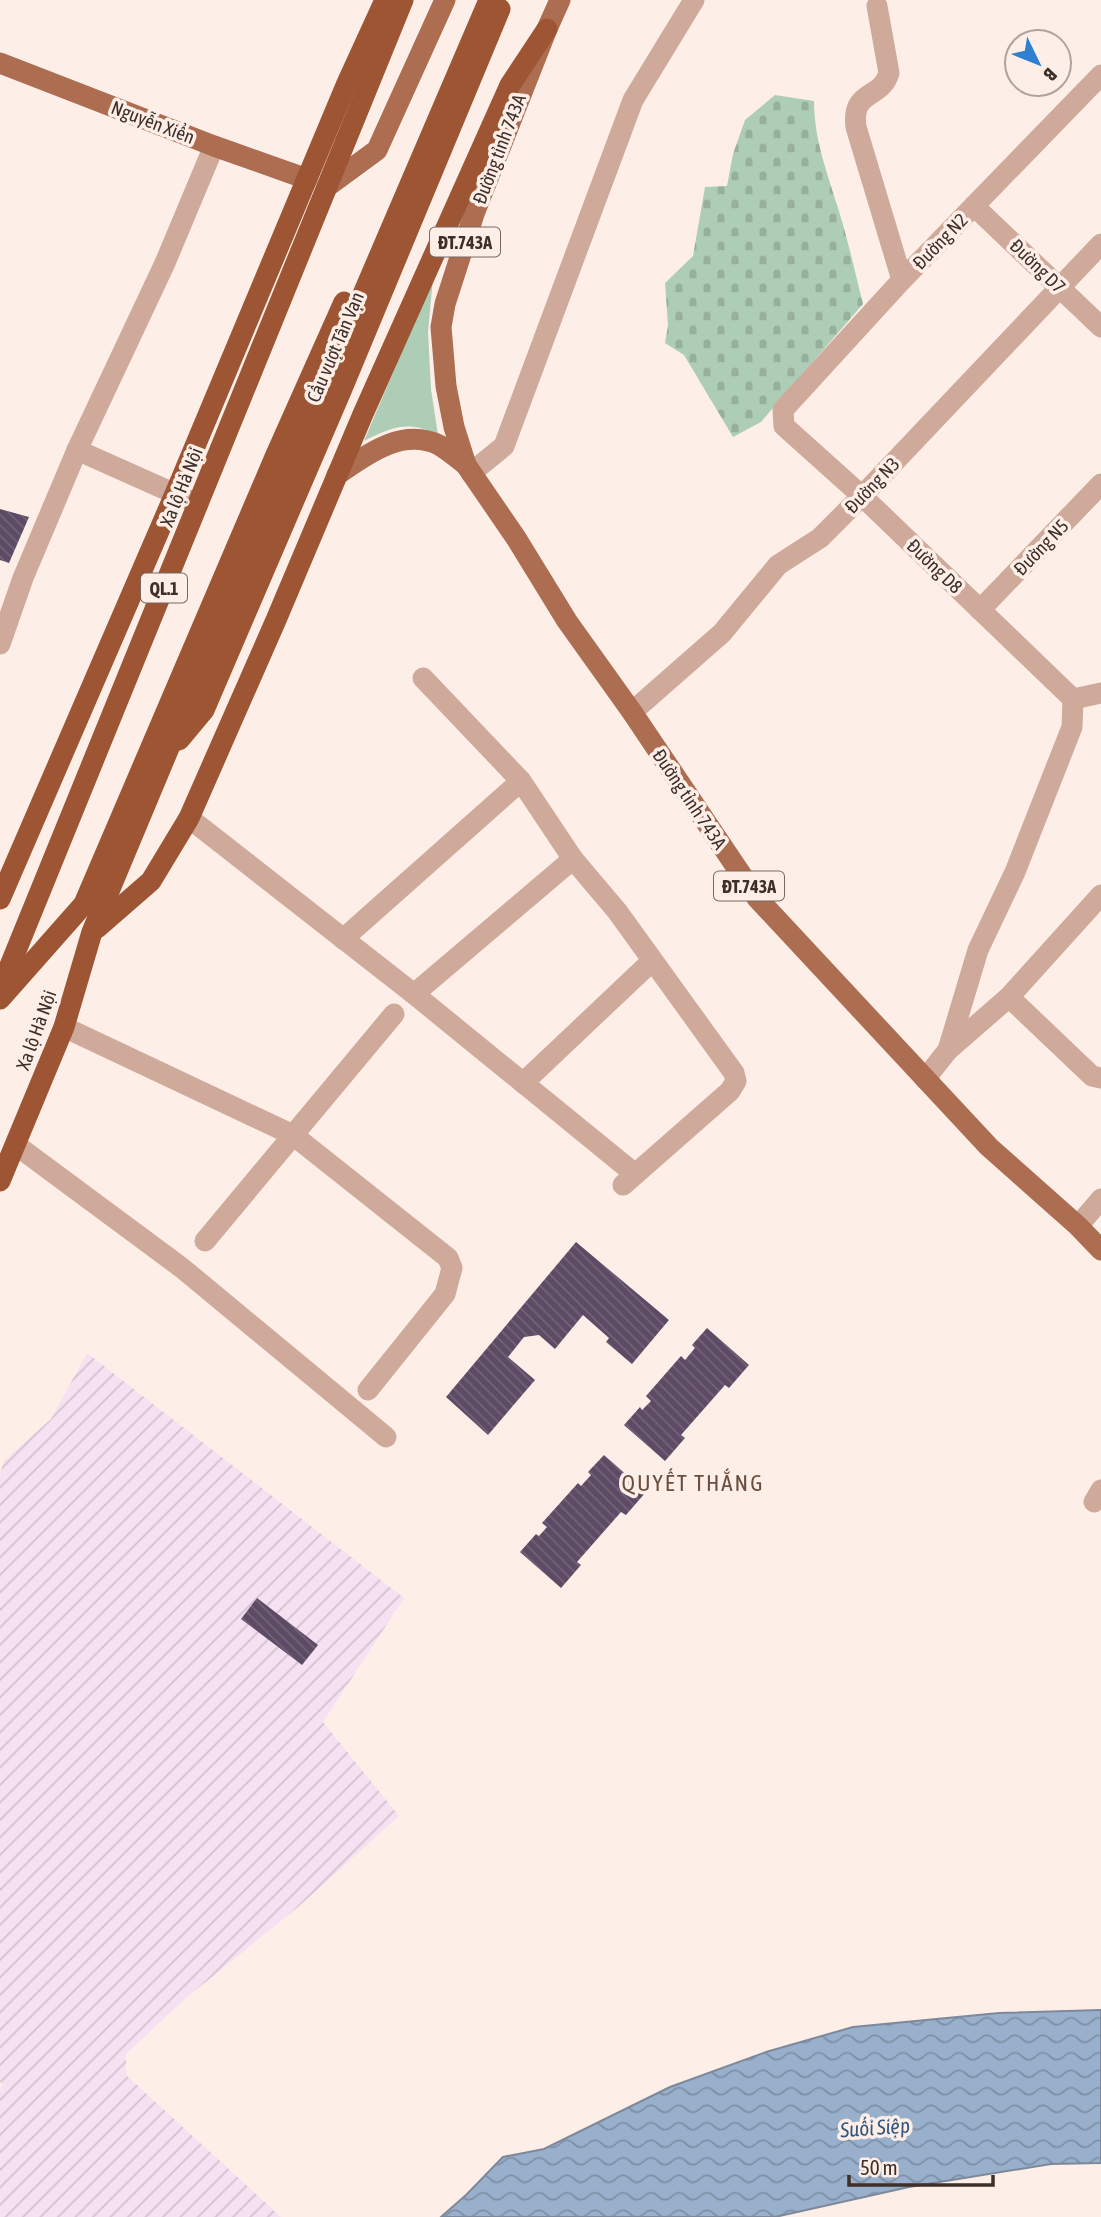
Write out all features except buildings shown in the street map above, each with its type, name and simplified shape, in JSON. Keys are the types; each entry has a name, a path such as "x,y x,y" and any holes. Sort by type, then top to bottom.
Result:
{"highway":[{"name":"Xa lộ Hà Nội","path":"0,899 306,179 385,0"},
{"name":"Xa lộ Hà Nội","path":"0,990 403,0"},
{"name":"Cầu vượt Tân Vạn","path":"187,705 275,457 478,0"},
{"name":"Cầu vượt Tân Vạn","path":"187,705 489,0"},
{"name":"Cầu vượt Tân Vạn","path":"187,705 341,391 503,0"},
{"path":"92,932 151,881 189,818 510,85 547,29"},
{"path":"306,179 328,186"},
{"name":"Xa lộ Hà Nội","path":"0,1181 64,1027 92,932 187,705"},
{"name":"Xa lộ Hà Nội","path":"0,999 84,904 187,705"}],"main road":[{"name":"Đường tỉnh 743A","path":"560,0 474,214 445,304 442,327 446,386 454,427 469,469 516,538 567,621 632,712 757,898 989,1147 1101,1250"},
{"path":"328,186 377,150 443,2"},
{"name":"Nguyễn Xiển","path":"0,63 306,179"},
{"name":"Đường tỉnh 743A","path":"337,475 376,448 410,439 438,444 469,469"}],"street":[{"path":"469,469 504,446 633,100 694,0"},
{"path":"877,6 889,73 887,82 858,103 854,114 902,280"},
{"name":"Đường N2","path":"783,410 902,280 1101,75"},
{"path":"0,644 23,578 77,450 165,263 214,146"},
{"name":"Đường D7","path":"974,206 1101,327"},
{"name":"Đường N3","path":"632,712 722,633 778,565 820,538 1101,244"},
{"name":"Đường D8","path":"783,410 784,426 862,496 1073,699"},
{"path":"77,450 198,504"},
{"name":"Đường N5","path":"980,610 1101,484"},
{"path":"189,818 523,1083 629,1180 730,1091 736,1081 734,1073 617,911 573,859 521,782 423,677"},
{"path":"948,1050 978,950 1015,872 1072,727 1073,699 1101,693"},
{"path":"343,939 521,782"},
{"path":"414,994 573,859"},
{"path":"925,1079 948,1050 1009,997 1101,895"},
{"path":"523,1083 652,961"},
{"path":"1009,997 1092,1076 1101,1078"},
{"path":"205,1241 394,1014"},
{"path":"64,1027 293,1135 448,1258 452,1268 445,1294 369,1390"},
{"path":"16,1145 182,1268 386,1437"},
{"path":"1078,1226 1101,1199"}],"shaded area":[{"path":"87,1353 404,1598 323,1722 399,1816 297,1908 186,1998 126,2054 126,2075 281,2217 0,2217 0,2090 3,2084 0,2082 0,1474 4,1461 51,1419"}],"green space":[{"path":"775,95 814,101 816,129 822,155 863,304 761,422 733,437 684,355 665,343 668,325 665,283 693,256 705,187 727,186 733,154 745,120"},
{"path":"433,278 428,332 431,389 438,435 418,428 401,427 364,441"}],"water":[{"name":"Suối Siệp","path":"1101,2010 1101,2163 1051,2164 909,2187 775,2217 441,2217 503,2157 544,2149 670,2087 766,2052 853,2027 999,2013"}],"district":[{"name":"QUYẾT THẮNG","path":"693,1483"}]}
